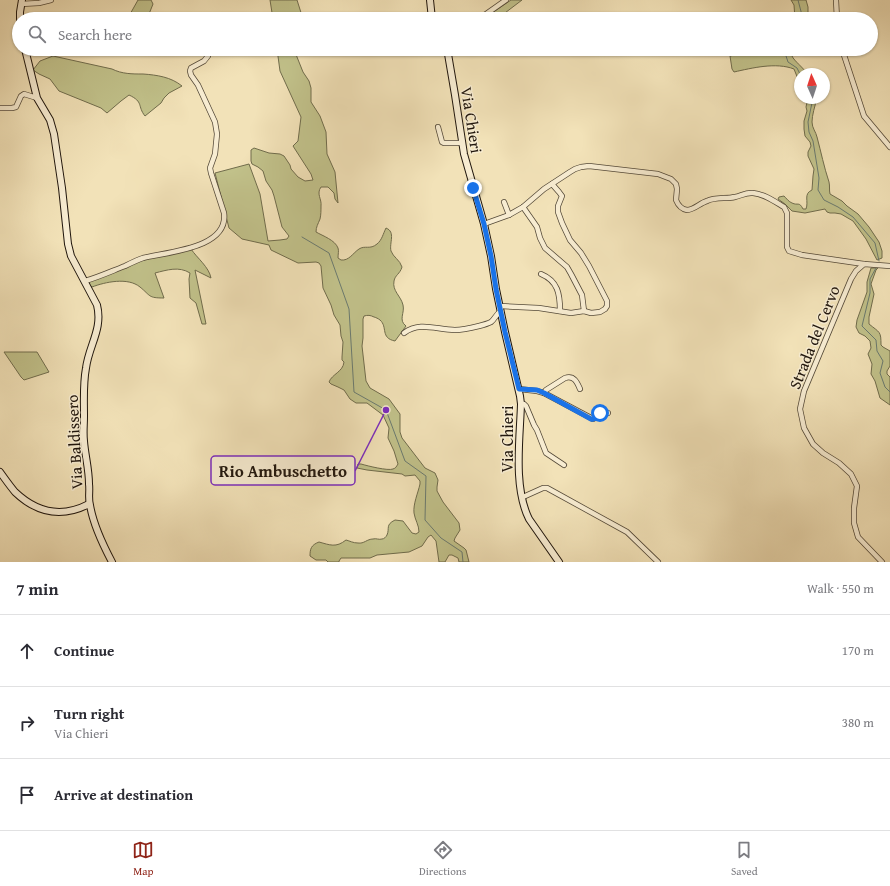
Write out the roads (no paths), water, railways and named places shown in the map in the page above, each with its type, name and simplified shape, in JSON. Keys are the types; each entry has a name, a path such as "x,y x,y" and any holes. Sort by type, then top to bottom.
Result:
{"street":[{"path":"20,12 21,2 40,3 51,0"},
{"path":"430,0 431,12"},
{"path":"489,12 506,0"},
{"path":"836,0 837,12"},
{"name":"Via Baldissero","path":"27,56 37,98 50,120 54,134 68,244 71,256 97,305 99,313 99,323 88,360 84,382 84,441 89,483 89,504 105,549 112,562"},
{"path":"85,281 142,258 157,256 204,243 212,238 222,226 224,213 210,168 215,154 217,134 215,122 198,84 191,75 190,71 191,68 204,61 208,56"},
{"name":"Via Chieri","path":"448,56 464,154 484,224 500,308 519,389 521,404 519,457 520,482 525,511 529,519 560,562"},
{"path":"844,56 864,116 890,147"},
{"path":"0,108 16,107 21,96 24,94 37,98"},
{"path":"438,127 442,142 462,143"},
{"path":"484,224 523,207 544,189 576,169 589,166 653,173 671,179 676,184 677,202 680,206 688,210 710,200 736,197 746,193 762,195 784,207 786,210 787,247 789,251 802,255 864,264 890,266"},
{"path":"404,333 409,329 420,327 455,330 488,324 492,322 500,308 539,308 571,313 584,311 591,313 600,312 606,309 607,302 589,266 568,236 562,223 558,212 558,206 562,196 552,184"},
{"path":"504,202 509,214"},
{"path":"523,207 537,227 540,238 546,248 567,267 582,295 584,311"},
{"name":"Strada del Cervo","path":"864,264 856,271 852,279 804,391 800,409 804,428 813,444 851,474 857,486 854,508 854,523 858,537 882,562"},
{"path":"541,274 553,281 555,284 560,303 560,311"},
{"path":"544,393 546,390 568,377 576,380 580,389"},
{"path":"519,389 537,390 591,419 595,419 600,413 608,413"},
{"path":"521,404 526,406 534,425 538,430 546,453 564,464"},
{"path":"0,472 14,491 28,503 40,509 62,512 80,509 89,504"},
{"path":"523,497 542,488 547,488 627,532 658,562"}],"waterway":[{"path":"798,0 801,12"},
{"path":"786,56 788,62 797,68"},
{"path":"812,104 808,122 809,132 813,141 819,178 818,190 824,200 853,217 875,243 879,261"},
{"path":"302,237 329,253 349,309 354,392 386,410 405,461 426,476 425,520 441,538 462,552 463,562"},
{"path":"876,268 870,279 870,293 862,326 876,340 877,351 883,361 880,373 885,387 890,392"}],"place":[{"name":"Rio Ambuschetto","path":"386,410"}]}
